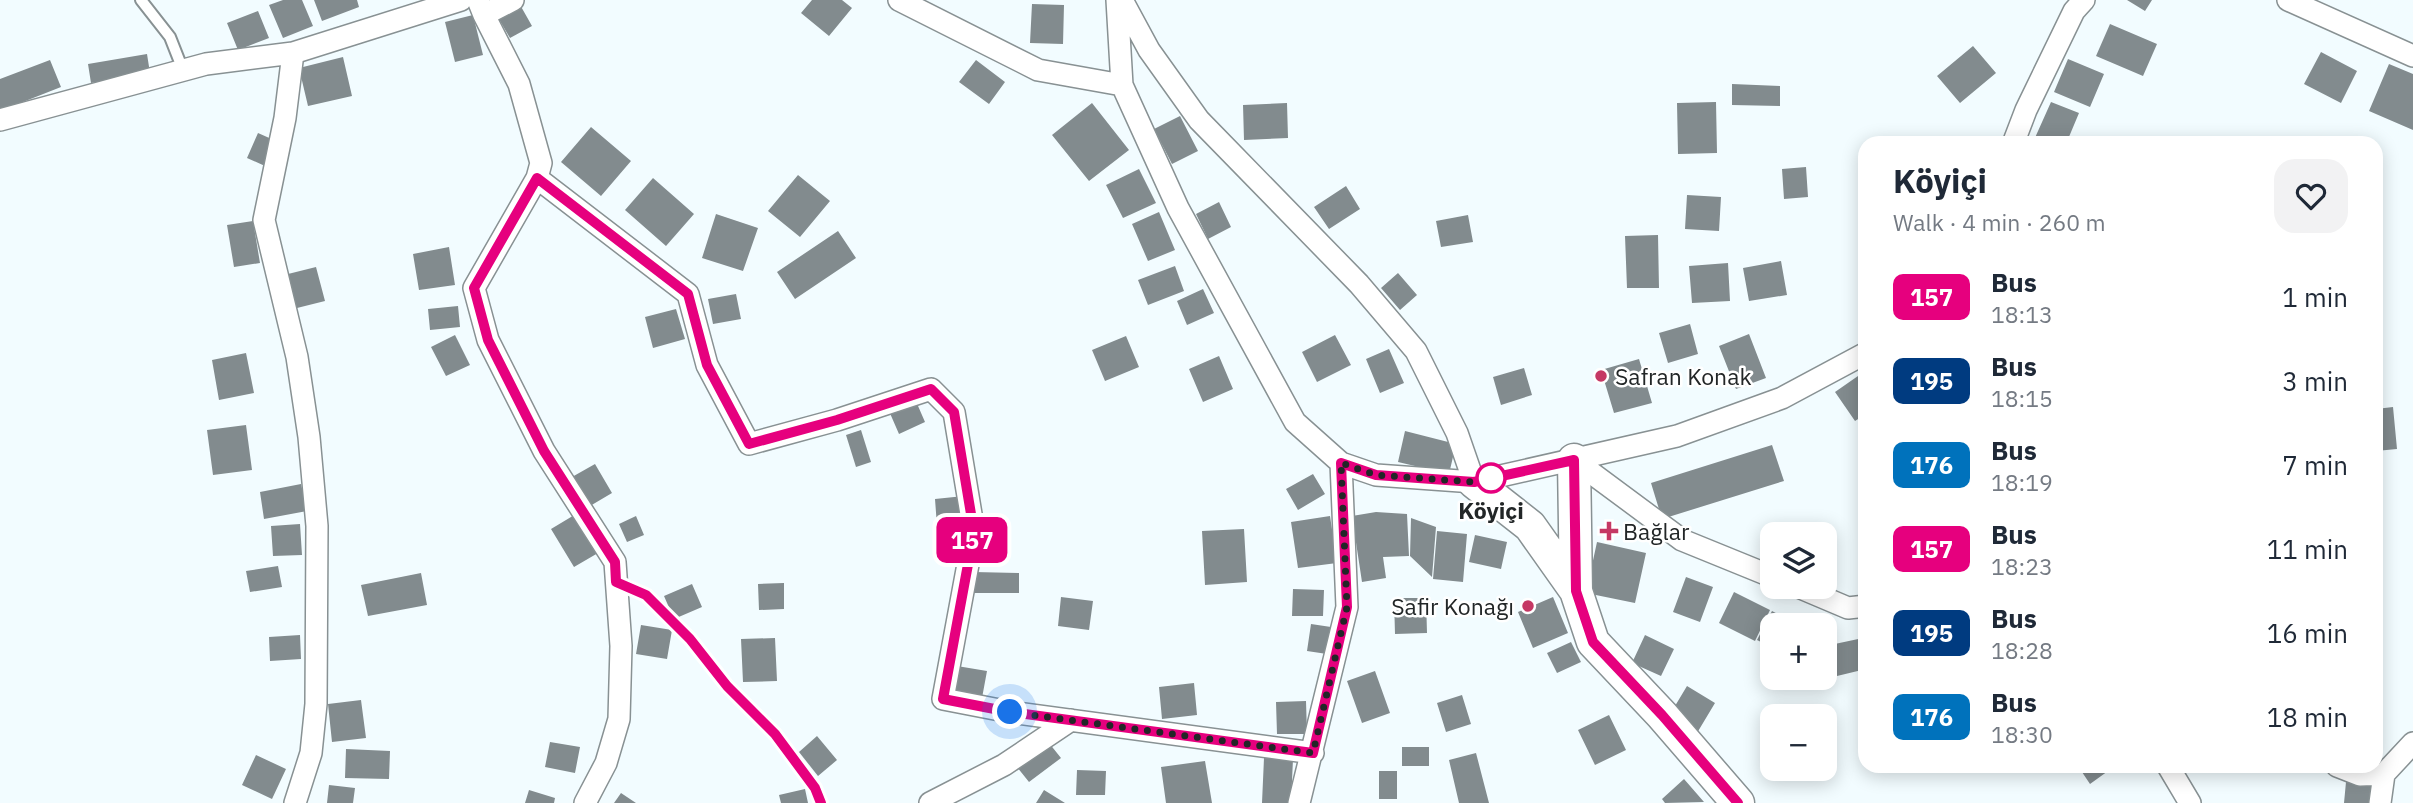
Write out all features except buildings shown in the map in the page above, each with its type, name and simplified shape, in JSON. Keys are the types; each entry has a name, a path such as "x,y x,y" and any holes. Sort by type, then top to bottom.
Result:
{"street":[{"path":"0,120 206,64 293,53 461,0"},
{"path":"513,0 481,7 519,84 541,163 537,178 474,288 488,340 544,451 615,562 621,646 619,719 606,763 585,803"},
{"path":"900,0 1038,70 1122,85"},
{"path":"1120,0 1122,85 1178,208 1295,422 1341,463 1376,475 1474,482 1677,436 1782,398 1858,357"},
{"path":"1120,0 1149,50 1199,120 1359,284 1416,351 1457,433 1474,482 1530,526 1576,591 1593,642 1662,715 1738,803"},
{"path":"2016,136 2074,11 2084,0"},
{"path":"2288,0 2413,56"},
{"path":"293,53 285,118 264,220 297,357 309,437 317,526 316,704 311,753 295,803"},
{"path":"537,178 688,294 707,365 749,444 837,420 931,389 954,412 974,532 943,699 1010,712 1313,753"},
{"path":"1574,460 1682,540 1760,572"},
{"path":"1574,460 1576,591"},
{"path":"1299,803 1347,607 1341,463"},
{"path":"1827,599 1848,608 1858,607"},
{"path":"930,803 1004,765 1071,720"},
{"path":"2379,803 2384,774 2413,743"},
{"path":"2172,773 2190,803"},
{"path":"2355,773 2384,774"}],"lane":[{"path":"141,0 170,37 183,71"},
{"path":"616,582 646,595 690,639 727,686 775,734 815,788 821,803"}],"bus line":[{"name":"157","path":"821,803 815,788 775,734 727,686 690,639 646,595 616,582 615,562 544,451 488,340 474,288 537,178 688,294 707,365 749,444 837,420 931,389 954,412 974,532 943,699 1010,712 1313,753 1347,607 1341,463 1376,475 1474,482 1574,460 1576,591 1593,642 1662,715 1738,803"}],"place":[{"name":"Safran Konak","path":"1601,376"},
{"name":"Köyiçi","path":"1491,478"},
{"name":"Bağlar","path":"1609,531"},
{"name":"Safir Konağı","path":"1528,606"}],"route":[{"path":"1010,712 1313,753 1347,607 1341,463 1376,475 1474,482 1499,477 1491,478"}]}
